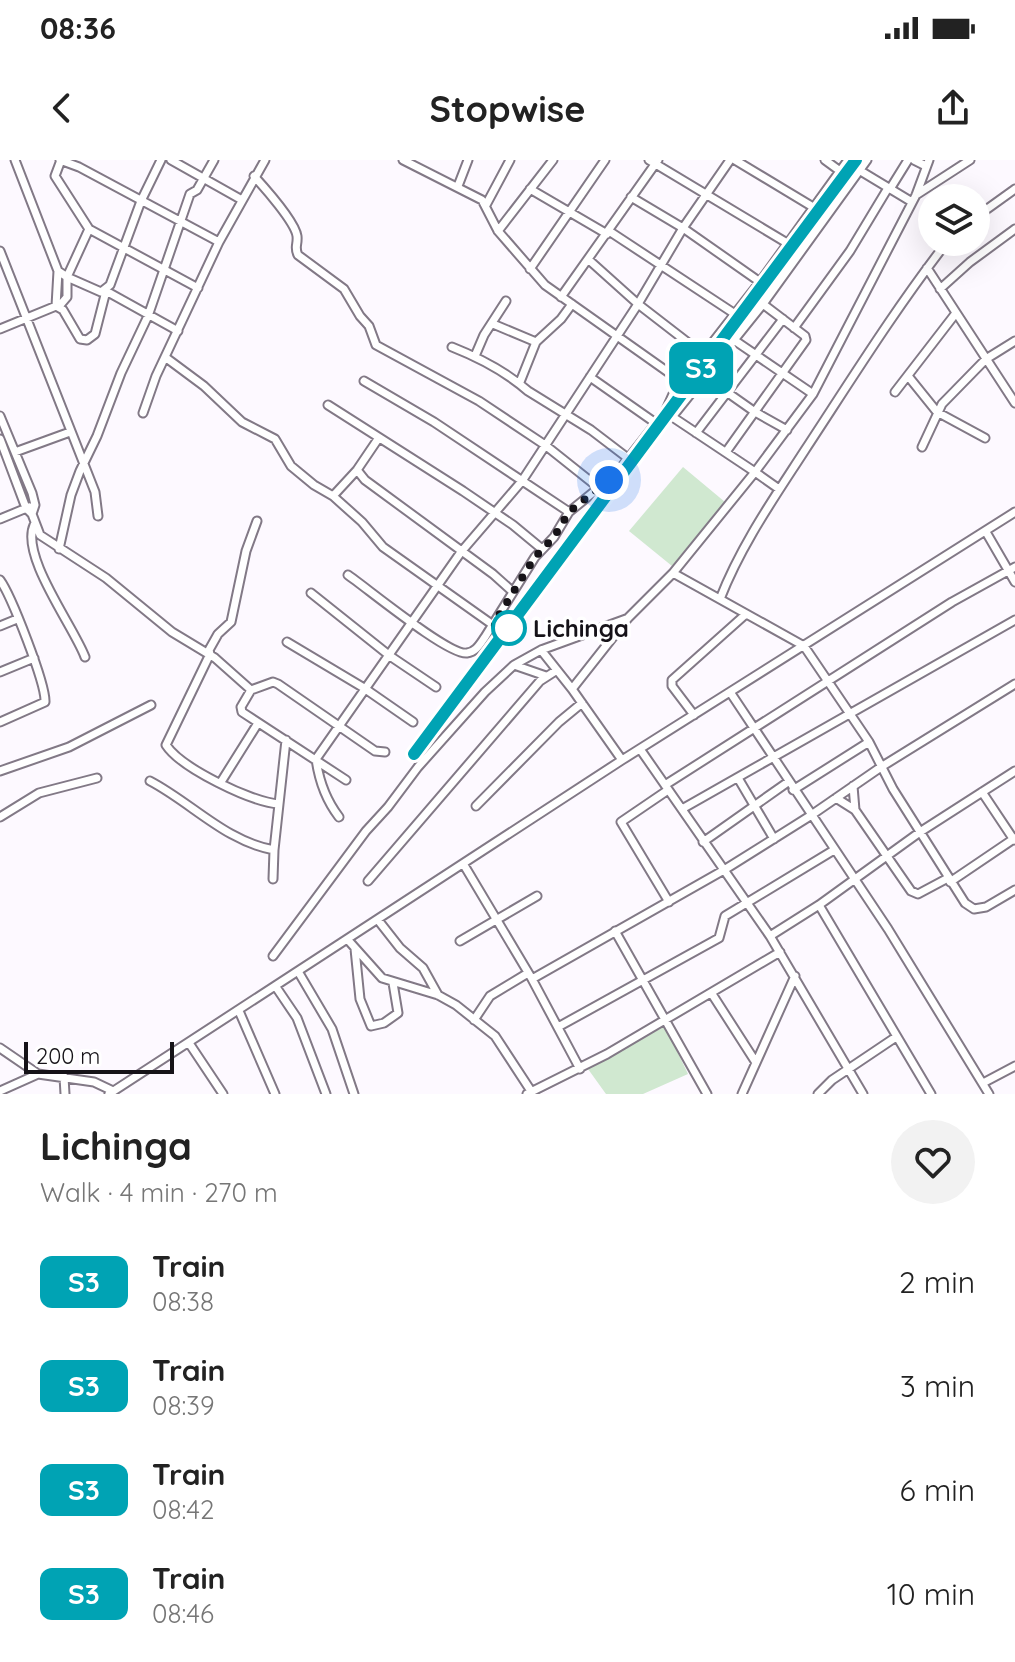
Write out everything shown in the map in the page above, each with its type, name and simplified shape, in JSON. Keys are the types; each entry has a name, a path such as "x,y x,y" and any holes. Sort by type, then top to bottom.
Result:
{"street":[{"path":"15,160 58,271 56,306"},
{"path":"198,288 89,229 55,176 61,160 219,242"},
{"path":"56,306 63,310 80,339 87,340 95,334 106,291 141,201 161,160"},
{"path":"171,160 242,200"},
{"path":"59,549 71,495 110,397 148,316 179,221 190,194 197,190 214,160"},
{"path":"143,413 165,357 219,242 265,160"},
{"path":"403,160 482,200 498,231 545,285 682,382"},
{"path":"458,186 468,160"},
{"path":"486,205 510,160"},
{"path":"498,231 553,160"},
{"path":"530,269 605,160"},
{"path":"339,817 322,785 316,759 461,552 522,481 638,304 683,228 732,160 813,207"},
{"path":"825,160 840,171"},
{"path":"669,415 682,382 760,282 848,160"},
{"path":"348,575 413,624 459,653 476,649 569,512 602,490 657,424 704,376 763,304 867,160"},
{"path":"572,689 628,618 673,573 813,394 914,199 928,163 911,160 794,328"},
{"path":"914,199 970,160"},
{"path":"561,297 654,162 787,243"},
{"path":"859,170 889,189 914,199"},
{"path":"254,176 274,198 294,229 298,255 344,289 369,326 376,345 479,401 545,445 602,490"},
{"path":"530,189 608,233 735,314"},
{"path":"990,207 1015,189"},
{"path":"631,197 683,228 760,282"},
{"path":"0,329 56,306 67,297 67,277 89,229"},
{"path":"940,289 1015,229"},
{"path":"0,251 95,492 98,516"},
{"path":"720,599 737,559 779,489 887,322 936,256"},
{"path":"589,260 638,304 704,355"},
{"path":"927,268 1015,403"},
{"path":"58,271 101,292 106,291 178,331"},
{"path":"475,356 484,335 506,301"},
{"path":"520,382 536,342 572,304"},
{"path":"726,452 806,340 763,304"},
{"path":"895,392 956,313"},
{"path":"696,433 783,319"},
{"path":"493,324 536,342"},
{"path":"734,340 813,394"},
{"path":"922,447 937,412 986,359 1015,341"},
{"path":"452,347 475,356 520,382 528,391 612,444 629,459"},
{"path":"165,357 191,375 242,422 275,439 291,466 333,496 362,522 383,547 493,625"},
{"path":"704,376 787,430"},
{"path":"908,376 937,412 985,438"},
{"path":"590,377 657,424"},
{"path":"364,381 434,422 569,512"},
{"path":"328,405 496,513 542,549"},
{"path":"669,415 779,489"},
{"path":"0,416 35,505 29,511 0,519"},
{"path":"15,452 70,432"},
{"path":"0,439 40,535 106,578 172,632 210,654 251,690"},
{"path":"333,496 357,470 378,439"},
{"path":"357,470 365,480 513,592"},
{"path":"0,1091 38,1074 94,1082 115,1092 622,760 1015,512"},
{"path":"257,521 246,551 231,622 218,634 209,650 210,654 166,745 202,775 251,797 279,804"},
{"path":"34,525 32,540 39,566 85,657"},
{"path":"986,532 1011,569 1015,582"},
{"path":"669,902 621,822 622,818 828,681 1011,569"},
{"path":"673,573 804,646 869,742 881,767 965,903 974,909 986,907 1015,890"},
{"path":"0,580 34,658 45,693 45,702 0,722"},
{"path":"311,593 390,656 436,687"},
{"path":"694,715 672,686 672,680 746,614"},
{"path":"273,956 350,851 418,767 485,692 514,665 541,650 628,618"},
{"path":"0,626 17,619"},
{"path":"682,809 1015,620"},
{"path":"287,642 364,688 413,722"},
{"path":"541,650 622,760"},
{"path":"0,672 34,658"},
{"path":"514,665 546,676"},
{"path":"368,881 449,789 488,739 546,676 557,670"},
{"path":"346,780 241,709 251,690 273,682 278,684 375,751 385,752"},
{"path":"474,1020 494,992 615,931 724,870 1015,684"},
{"path":"730,692 810,816 855,879 989,1094"},
{"path":"476,806 559,722 582,703"},
{"path":"0,771 69,747 151,705"},
{"path":"221,782 258,723"},
{"path":"273,879 286,740"},
{"path":"703,842 753,806 869,742"},
{"path":"640,749 770,936 863,1094"},
{"path":"770,936 819,905 920,832 1015,771"},
{"path":"0,817 39,793 97,778"},
{"path":"738,778 774,839"},
{"path":"150,781 241,841 274,850"},
{"path":"853,786 855,810"},
{"path":"836,798 855,810 911,891 918,894 949,880 1014,840 982,792"},
{"path":"558,1027 719,938 725,916 834,850"},
{"path":"464,865 530,976 580,1069"},
{"path":"460,941 537,896"},
{"path":"819,905 931,1094"},
{"path":"378,920 400,948 423,968 438,995"},
{"path":"615,931 707,1094"},
{"path":"348,940 371,968 393,983 438,995 495,1036 529,1092 580,1069 665,1022 780,952"},
{"path":"355,949 360,999 371,1026 384,1023 398,1013 393,983"},
{"path":"299,973 332,1029 354,1094"},
{"path":"742,1094 795,976"},
{"path":"276,987 297,1018 326,1094"},
{"path":"712,994 755,1061"},
{"path":"464,1012 483,1006"},
{"path":"239,1011 273,1093"},
{"path":"818,1094 896,1037"},
{"path":"189,1043 223,1094"},
{"path":"1,1050 38,1074"},
{"path":"983,1083 1015,1066"},
{"path":"64,1077 65,1094"}],"green space":[{"path":"683,467 725,502 672,566 629,531"},
{"path":"665,1026 688,1074 643,1094 606,1094 588,1069"}],"railway":[{"path":"414,754 857,160"}],"train":[{"name":"S3","path":"414,754 856,160"}],"place":[{"name":"Lichinga","path":"509,628"}],"route":[{"path":"509,628 493,625 535,557 554,537 569,512 609,480"}]}
